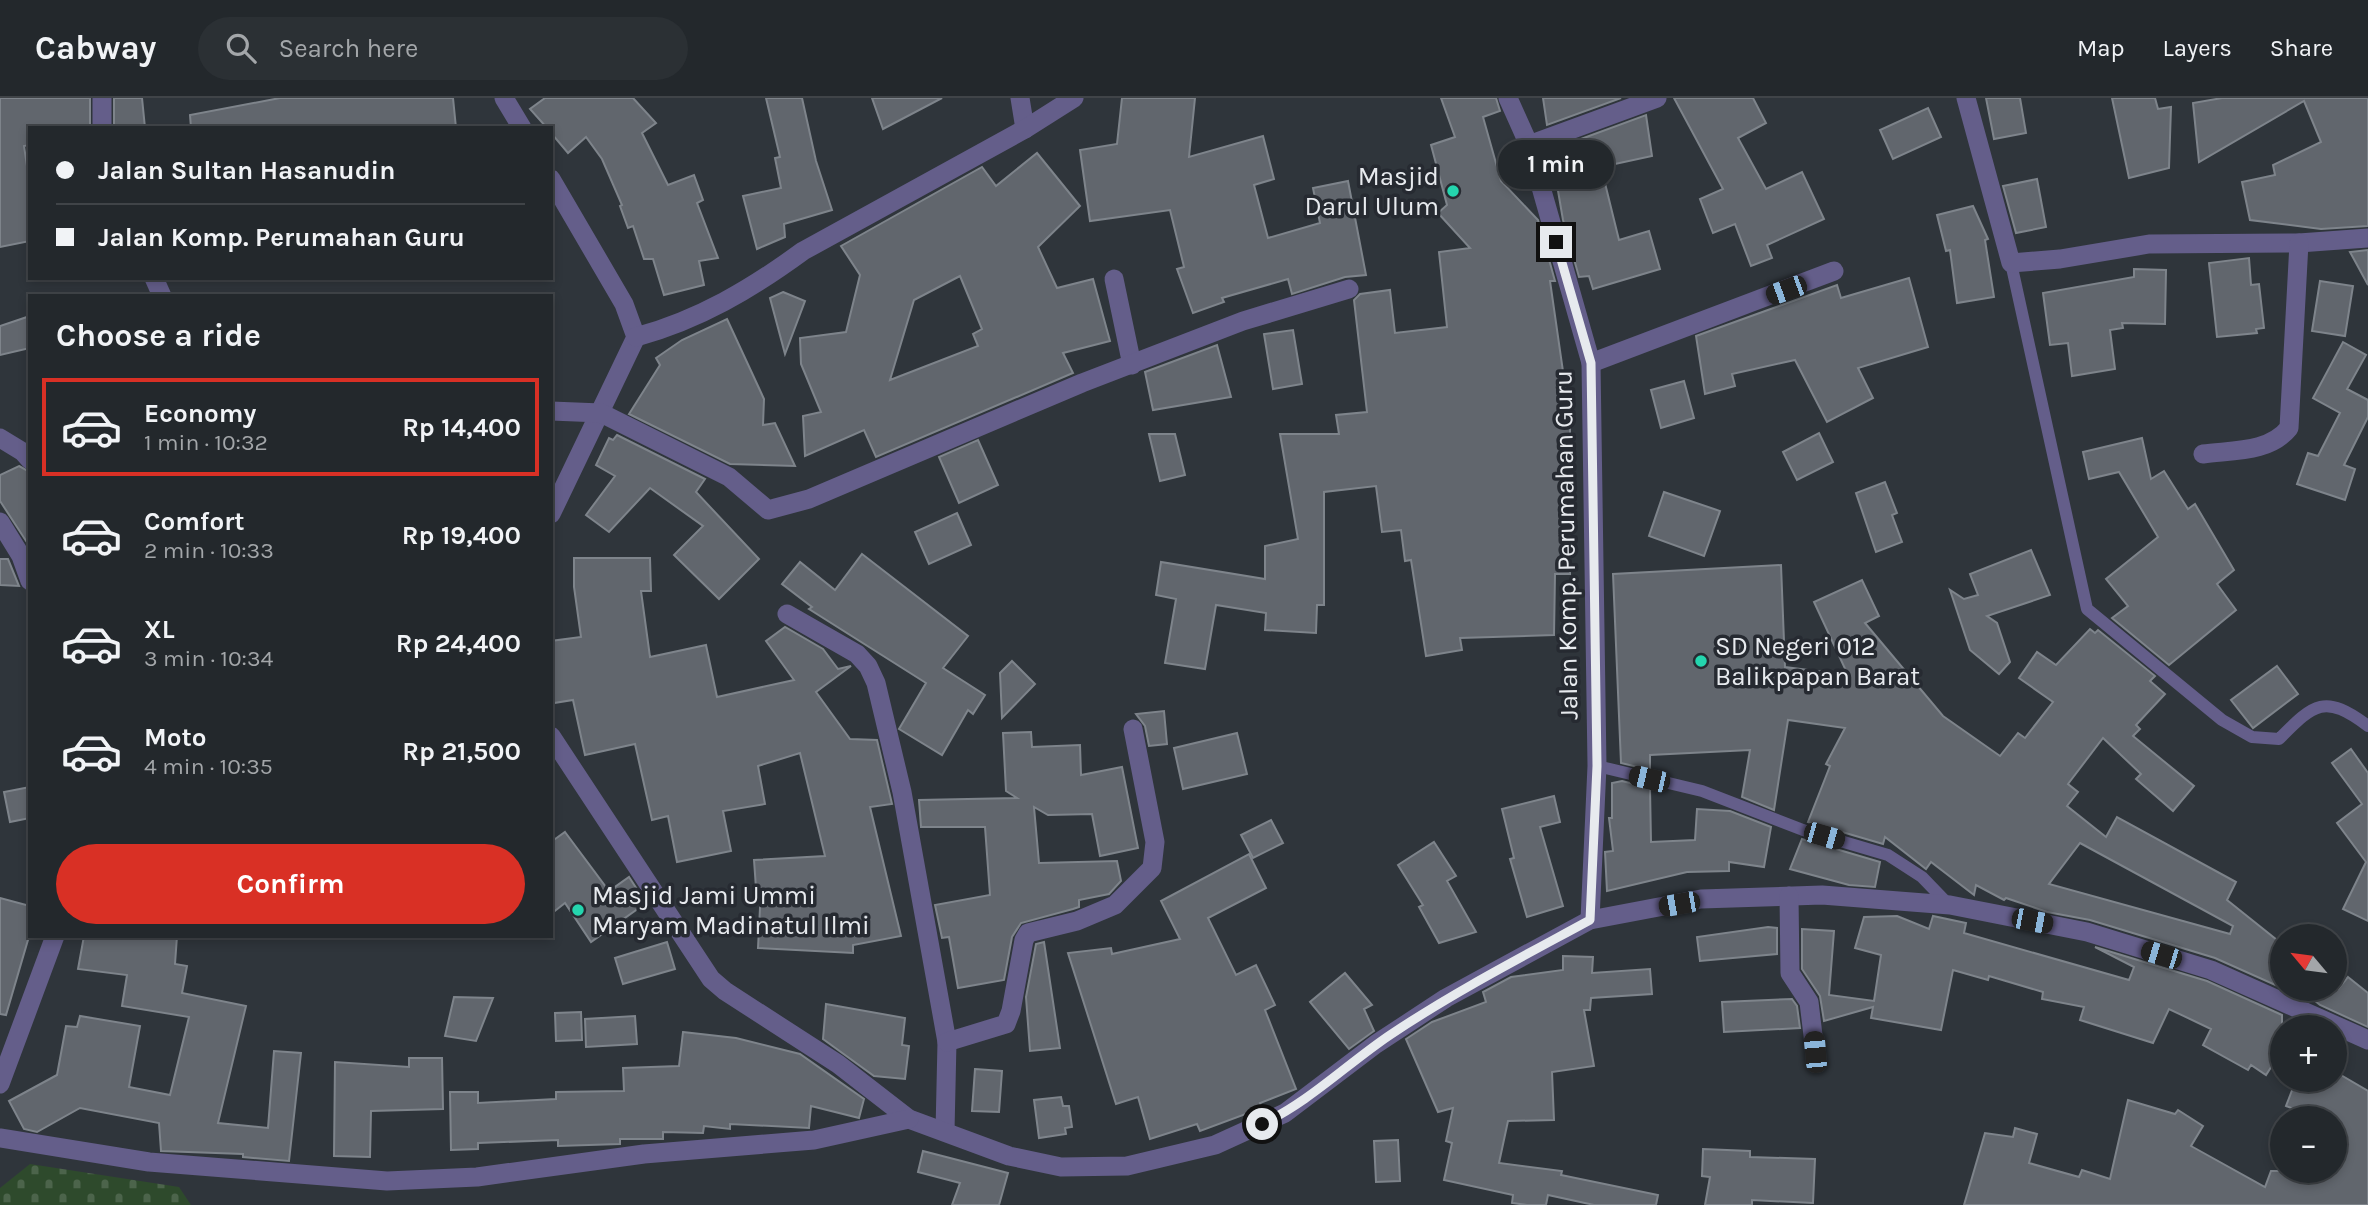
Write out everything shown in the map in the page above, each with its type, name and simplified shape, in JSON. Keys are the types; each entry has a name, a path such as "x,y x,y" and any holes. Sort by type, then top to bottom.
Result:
{"street":[{"path":"102,98 102,126"},
{"path":"504,98 521,126"},
{"path":"1020,98 1025,129"},
{"path":"636,337 681,325 718,305 774,272 803,251 1025,129 1074,98"},
{"name":"Jalan Komp. Perumahan Guru","path":"1508,98 1529,145 1591,363 1597,766 1590,920"},
{"path":"1529,145 1657,98"},
{"path":"1966,98 2011,263 2060,259 2149,244 2299,243 2368,238"},
{"path":"553,182 624,304 636,337 553,510"},
{"path":"2203,454 2269,445 2280,439 2289,428 2299,243"},
{"path":"1591,363 1835,271"},
{"path":"1114,279 1132,365"},
{"path":"553,411 601,412 729,477 768,510 809,499 1243,321 1349,289"},
{"path":"0,438 28,458"},
{"path":"0,522 17,549 28,575"},
{"path":"787,614 857,654 868,666 876,684 901,792 947,1042 945,1131"},
{"path":"947,1042 1006,1024 1011,1012 1024,940 1028,933 1077,921 1115,905 1152,868 1155,842 1133,729"},
{"path":"553,739 711,979 838,1064 909,1119 1009,1156 1061,1167 1127,1166 1215,1145 1285,1113 1376,1044 1446,998 1590,920 1701,900 1822,895 1950,905 2087,932 2211,970 2368,1040"},
{"path":"1789,896 1788,964 1791,979 1809,1002 1815,1052"},
{"path":"0,1084 54,938"},
{"path":"0,1138 149,1162 387,1181 477,1178 644,1154 814,1140 909,1119"}],"lane":[{"path":"2011,263 2087,609 2222,720 2252,737 2279,739 2308,709 2329,705 2353,715 2368,726"},
{"path":"1597,766 1702,791 1803,830 1888,855 1922,877 1950,905"}],"green space":[{"path":"30,1164 179,1187 191,1205 0,1205 0,1188"}],"building":[{"path":"0,98 90,98 90,126 28,126 28,145 24,146 28,173 28,241 0,247"},
{"path":"114,98 142,98 145,126 114,126"},
{"path":"280,98 453,98 456,126 191,126 190,115"},
{"path":"545,98 633,98 656,123 642,133 668,185 694,175 703,200 697,203 718,258 699,261 704,285 664,295 653,259 644,259 633,226 628,228 620,206 622,205 602,159 586,137 568,153 553,135 553,126 545,126 530,109"},
{"path":"766,98 802,98 816,161 832,210 784,224 785,237 757,249 743,196 781,188 775,158 780,157"},
{"path":"872,98 942,98 883,129"},
{"path":"1122,98 1195,98 1189,157 1263,136 1274,179 1254,185 1268,238 1320,223 1313,188 1348,181 1366,275 1345,277 1292,294 1288,279 1222,298 1224,302 1193,313 1177,269 1184,267 1170,210 1090,221 1080,150 1117,144"},
{"path":"1441,98 1496,98 1500,111 1483,117 1501,181 1538,220 1555,281 1550,281 1570,420 1570,574 1555,574 1554,635 1460,638 1462,650 1426,656 1411,560 1405,561 1401,530 1382,532 1376,486 1324,492 1324,605 1317,605 1316,633 1265,630 1266,613 1216,605 1205,669 1165,663 1176,599 1156,595 1161,562 1265,579 1265,546 1298,539 1280,434 1339,434 1336,415 1367,412 1354,300 1360,294 1390,290 1395,333 1447,327 1439,252 1470,248 1438,213 1447,205 1431,145 1455,137"},
{"path":"1543,98 1621,98 1547,125"},
{"path":"1674,98 1753,98 1766,123 1738,138 1766,189 1802,172 1824,219 1767,245 1772,258 1751,266 1735,224 1713,233 1700,199 1723,189"},
{"path":"1986,98 2020,98 2026,133 1994,139"},
{"path":"2112,98 2155,98 2158,109 2171,107 2169,168 2129,178"},
{"path":"2222,98 2368,98 2368,226 2321,229 2250,220 2242,182 2275,175 2273,165 2321,142 2304,101 2199,162 2193,103"},
{"path":"1928,108 1941,137 1893,159 1880,130"},
{"path":"1646,115 1652,156 1601,167 1619,240 1649,231 1660,269 1593,289 1589,276 1579,277 1563,220 1551,150"},
{"path":"1037,153 1080,206 1038,247 1057,288 1093,279 1110,341 1063,353 1073,373 876,457 864,430 805,456 803,416 821,412 801,364 800,338 846,332 860,275 841,246 982,167 996,186","holes":["960,276 982,329 973,334 978,346 890,380 914,300"]},
{"path":"2037,179 2046,227 2016,233 2003,186"},
{"path":"1973,206 1988,239 1985,240 1994,297 1957,303 1950,250 1946,251 1937,215"},
{"path":"2368,250 2368,285 2350,252"},
{"path":"2249,258 2251,285 2259,284 2264,328 2256,329 2257,333 2217,337 2209,263"},
{"path":"2134,269 2166,270 2165,324 2122,323 2123,328 2110,330 2115,369 2072,376 2068,343 2050,345 2043,293 2134,277"},
{"path":"1909,278 1928,347 1858,368 1873,398 1827,422 1795,360 1732,374 1735,386 1705,394 1696,336 1837,285 1841,298"},
{"path":"2320,281 2353,286 2345,336 2312,331"},
{"path":"783,292 805,301 785,354 770,298"},
{"path":"28,317 28,348 0,355 0,326"},
{"path":"727,319 764,399 763,425 775,423 795,466 730,464 629,414 660,365 656,358 682,340"},
{"path":"1293,330 1302,384 1273,389 1264,334"},
{"path":"2343,342 2366,355 2347,389 2368,400 2368,417 2344,465 2355,469 2345,500 2297,484 2308,453 2318,456 2340,413 2313,398"},
{"path":"1217,345 1231,397 1153,410 1145,372"},
{"path":"1684,381 1694,418 1661,428 1651,390"},
{"path":"1819,433 1833,462 1797,480 1783,452"},
{"path":"1149,434 1175,434 1185,475 1160,481"},
{"path":"617,435 705,479 696,492 759,559 719,599 674,555 703,526 650,488 609,532 586,515 615,476 596,465 609,438 613,440"},
{"path":"2142,438 2151,479 2164,471 2188,509 2195,504 2234,570 2217,584 2236,610 2169,665 2112,618 2128,606 2106,579 2158,537 2119,472 2089,479 2083,452"},
{"path":"978,440 998,485 959,503 939,457"},
{"path":"19,466 28,471 28,544 0,501 0,475"},
{"path":"1885,482 1897,513 1892,515 1902,542 1876,552 1856,493"},
{"path":"1664,492 1720,511 1704,556 1649,536"},
{"path":"957,513 971,545 929,564 915,532"},
{"path":"2031,550 2050,595 1987,616 1997,623 2010,662 1999,674 1970,650 1950,590 1964,599 1978,595 1970,574"},
{"path":"862,554 968,636 943,668 985,695 973,714 968,710 942,755 899,729 926,683 809,609 812,607 782,584 800,562 835,590"},
{"path":"574,558 650,558 651,591 641,591 650,657 706,645 717,697 794,680 766,641 785,627 823,649 838,669 851,666 816,692 850,739 877,740 892,804 870,807 901,936 853,945 853,953 758,948 761,888 756,888 754,860 825,856 800,753 758,766 765,804 723,811 731,851 677,862 668,816 652,820 635,744 585,755 573,700 554,703 553,641 581,637 574,587"},
{"path":"0,559 8,559 19,586 0,585"},
{"path":"1781,565 1785,667 1848,675 1814,602 1862,580 1879,616 1865,623 1943,716 2000,756 2018,733 2025,738 2053,702 2019,678 2037,652 2056,665 2090,629 2095,633 2098,630 2155,676 2150,681 2165,694 2136,725 2140,729 2133,736 2194,786 2173,811 2136,779 2141,774 2103,738 2068,784 2078,792 2067,806 2106,837 2117,817 2236,882 2227,900 2270,934 2270,983 2215,958 2090,920 2047,912 2006,898 2004,900 1976,885 1974,895 1931,862 1926,869 1885,837 1883,844 1808,822 1830,766 1826,764 1845,728 1788,720 1774,810 1742,797 1750,750 1650,755 1650,770 1621,763 1613,574","holes":["2080,843 2233,926 2230,934 2049,884"]},
{"path":"1012,661 1035,684 1002,718 1000,673"},
{"path":"2277,666 2298,694 2253,728 2231,700"},
{"path":"1164,711 1167,744 1149,746 1145,726 1136,714"},
{"path":"1031,732 1032,747 1080,745 1081,775 1122,767 1138,848 1100,856 1092,814 1048,815 1034,807 1039,863 1117,861 1121,881 1109,894 1079,900 1079,907 1021,923 1012,937 1004,980 958,988 949,937 942,938 935,905 990,895 985,827 921,827 919,800 1017,798 1006,791 1003,733"},
{"path":"1237,733 1247,774 1183,789 1174,748"},
{"path":"2351,749 2368,773 2368,921 2343,909 2366,862 2337,823 2362,804 2332,763"},
{"path":"1622,781 1650,788 1651,842 1695,840 1697,809 1730,811 1771,827 1764,867 1729,862 1729,871 1687,872 1607,891 1605,852 1613,851 1609,818 1612,818 1612,783"},
{"path":"28,787 28,818 10,822 4,792"},
{"path":"1554,796 1560,822 1540,827 1563,906 1527,917 1510,859 1514,858 1502,809"},
{"path":"1271,820 1283,843 1253,858 1241,835"},
{"path":"565,832 609,891 629,877 646,903 591,942 565,903 553,912 553,841"},
{"path":"1802,839 1880,862 1875,887 1849,885 1790,869"},
{"path":"1434,842 1456,876 1447,881 1476,932 1439,943 1419,907 1423,905 1398,865"},
{"path":"1249,854 1266,888 1208,918 1236,975 1256,965 1275,1005 1265,1010 1296,1089 1260,1103 1262,1108 1200,1131 1197,1124 1150,1139 1138,1097 1116,1104 1068,953 1111,948 1112,954 1180,939 1161,901"},
{"path":"0,898 28,905 29,938 6,1015 0,1014"},
{"path":"1897,916 1929,929 1933,916 1966,923 1964,933 2129,980 2134,967 2095,947 2207,981 2282,1015 2270,1015 2270,1069 2266,1075 2251,1065 2248,1070 2203,1045 2211,1029 2169,1009 2153,1043 2080,1020 2084,1007 2042,999 2043,992 1989,976 1988,980 1953,970 1941,1030 1871,1018 1873,1007 1824,1021 1820,996 1802,969 1802,929 1834,931 1829,995 1874,1001 1881,955 1855,948 1864,917"},
{"path":"1777,928 1777,954 1700,961 1697,937"},
{"path":"84,938 177,938 175,964 187,966 182,993 246,1006 218,1123 268,1128 274,1051 301,1053 289,1161 243,1157 243,1154 161,1151 159,1123 80,1108 37,1132 24,1129 9,1101 57,1075 66,1026 77,1027 80,1016 140,1026 129,1087 170,1095 189,1017 122,1006 127,975 78,969"},
{"path":"667,942 675,969 623,984 615,958"},
{"path":"1044,942 1060,1048 1030,1051 1026,997 1036,944"},
{"path":"1563,956 1593,957 1592,973 1650,969 1652,994 1591,998 1590,1010 1584,1010 1594,1066 1552,1072 1554,1120 1508,1121 1499,1163 1562,1171 1561,1175 1658,1195 1656,1205 1594,1205 1548,1195 1546,1205 1527,1205 1512,1203 1513,1195 1444,1180 1452,1143 1446,1141 1453,1108 1438,1112 1406,1039 1432,1022 1486,1002 1483,992 1511,977 1563,970"},
{"path":"1345,973 1372,1005 1364,1009 1374,1031 1349,1049 1310,1002"},
{"path":"2348,977 2368,993 2368,1027 2347,1015 2315,1001 2347,1001"},
{"path":"454,997 493,998 476,1041 445,1036"},
{"path":"1792,999 1797,1006 1800,1028 1724,1032 1722,1002"},
{"path":"826,1004 905,1018 902,1045 909,1046 905,1079 874,1076 823,1039"},
{"path":"581,1012 582,1040 556,1041 555,1013"},
{"path":"635,1016 637,1044 586,1047 585,1019"},
{"path":"683,1032 736,1038 800,1054 864,1099 859,1118 811,1106 809,1128 730,1124 730,1129 704,1126 703,1133 663,1132 663,1139 620,1139 620,1144 558,1146 558,1140 478,1143 478,1149 451,1150 450,1092 478,1092 478,1103 556,1099 556,1092 624,1091 623,1068 679,1066"},
{"path":"409,1058 442,1058 443,1109 371,1111 370,1157 334,1156 335,1062 409,1067"},
{"path":"975,1069 1002,1071 999,1112 972,1111"},
{"path":"2347,1079 2368,1091 2368,1205 1964,1205 1985,1133 2013,1137 2015,1128 2037,1134 2029,1163 2079,1177 2082,1170 2110,1179 2128,1100 2175,1114 2178,1110 2203,1126 2191,1146 2265,1187 2270,1174 2270,1183 2347,1183 2347,1106 2286,1106 2291,1092 2347,1092"},
{"path":"1061,1097 1063,1106 1069,1106 1072,1127 1065,1128 1066,1134 1039,1138 1034,1100"},
{"path":"1398,1140 1400,1181 1376,1182 1374,1141"},
{"path":"1703,1149 1750,1151 1750,1157 1815,1159 1813,1203 1752,1200 1752,1205 1705,1205 1710,1177 1702,1176"},
{"path":"923,1151 1008,1173 999,1205 952,1205 960,1183 918,1172"}],"place":[{"name":"Masjid Darul Ulum","path":"1453,191"},
{"name":"SD Negeri 012 Balikpapan Barat","path":"1701,661"},
{"name":"Masjid Jami Ummi Maryam Madinatul Ilmi","path":"578,910"}],"route":[{"path":"1262,1124 1285,1113 1376,1044 1446,998 1590,920 1597,766 1591,363 1556,242"}]}
